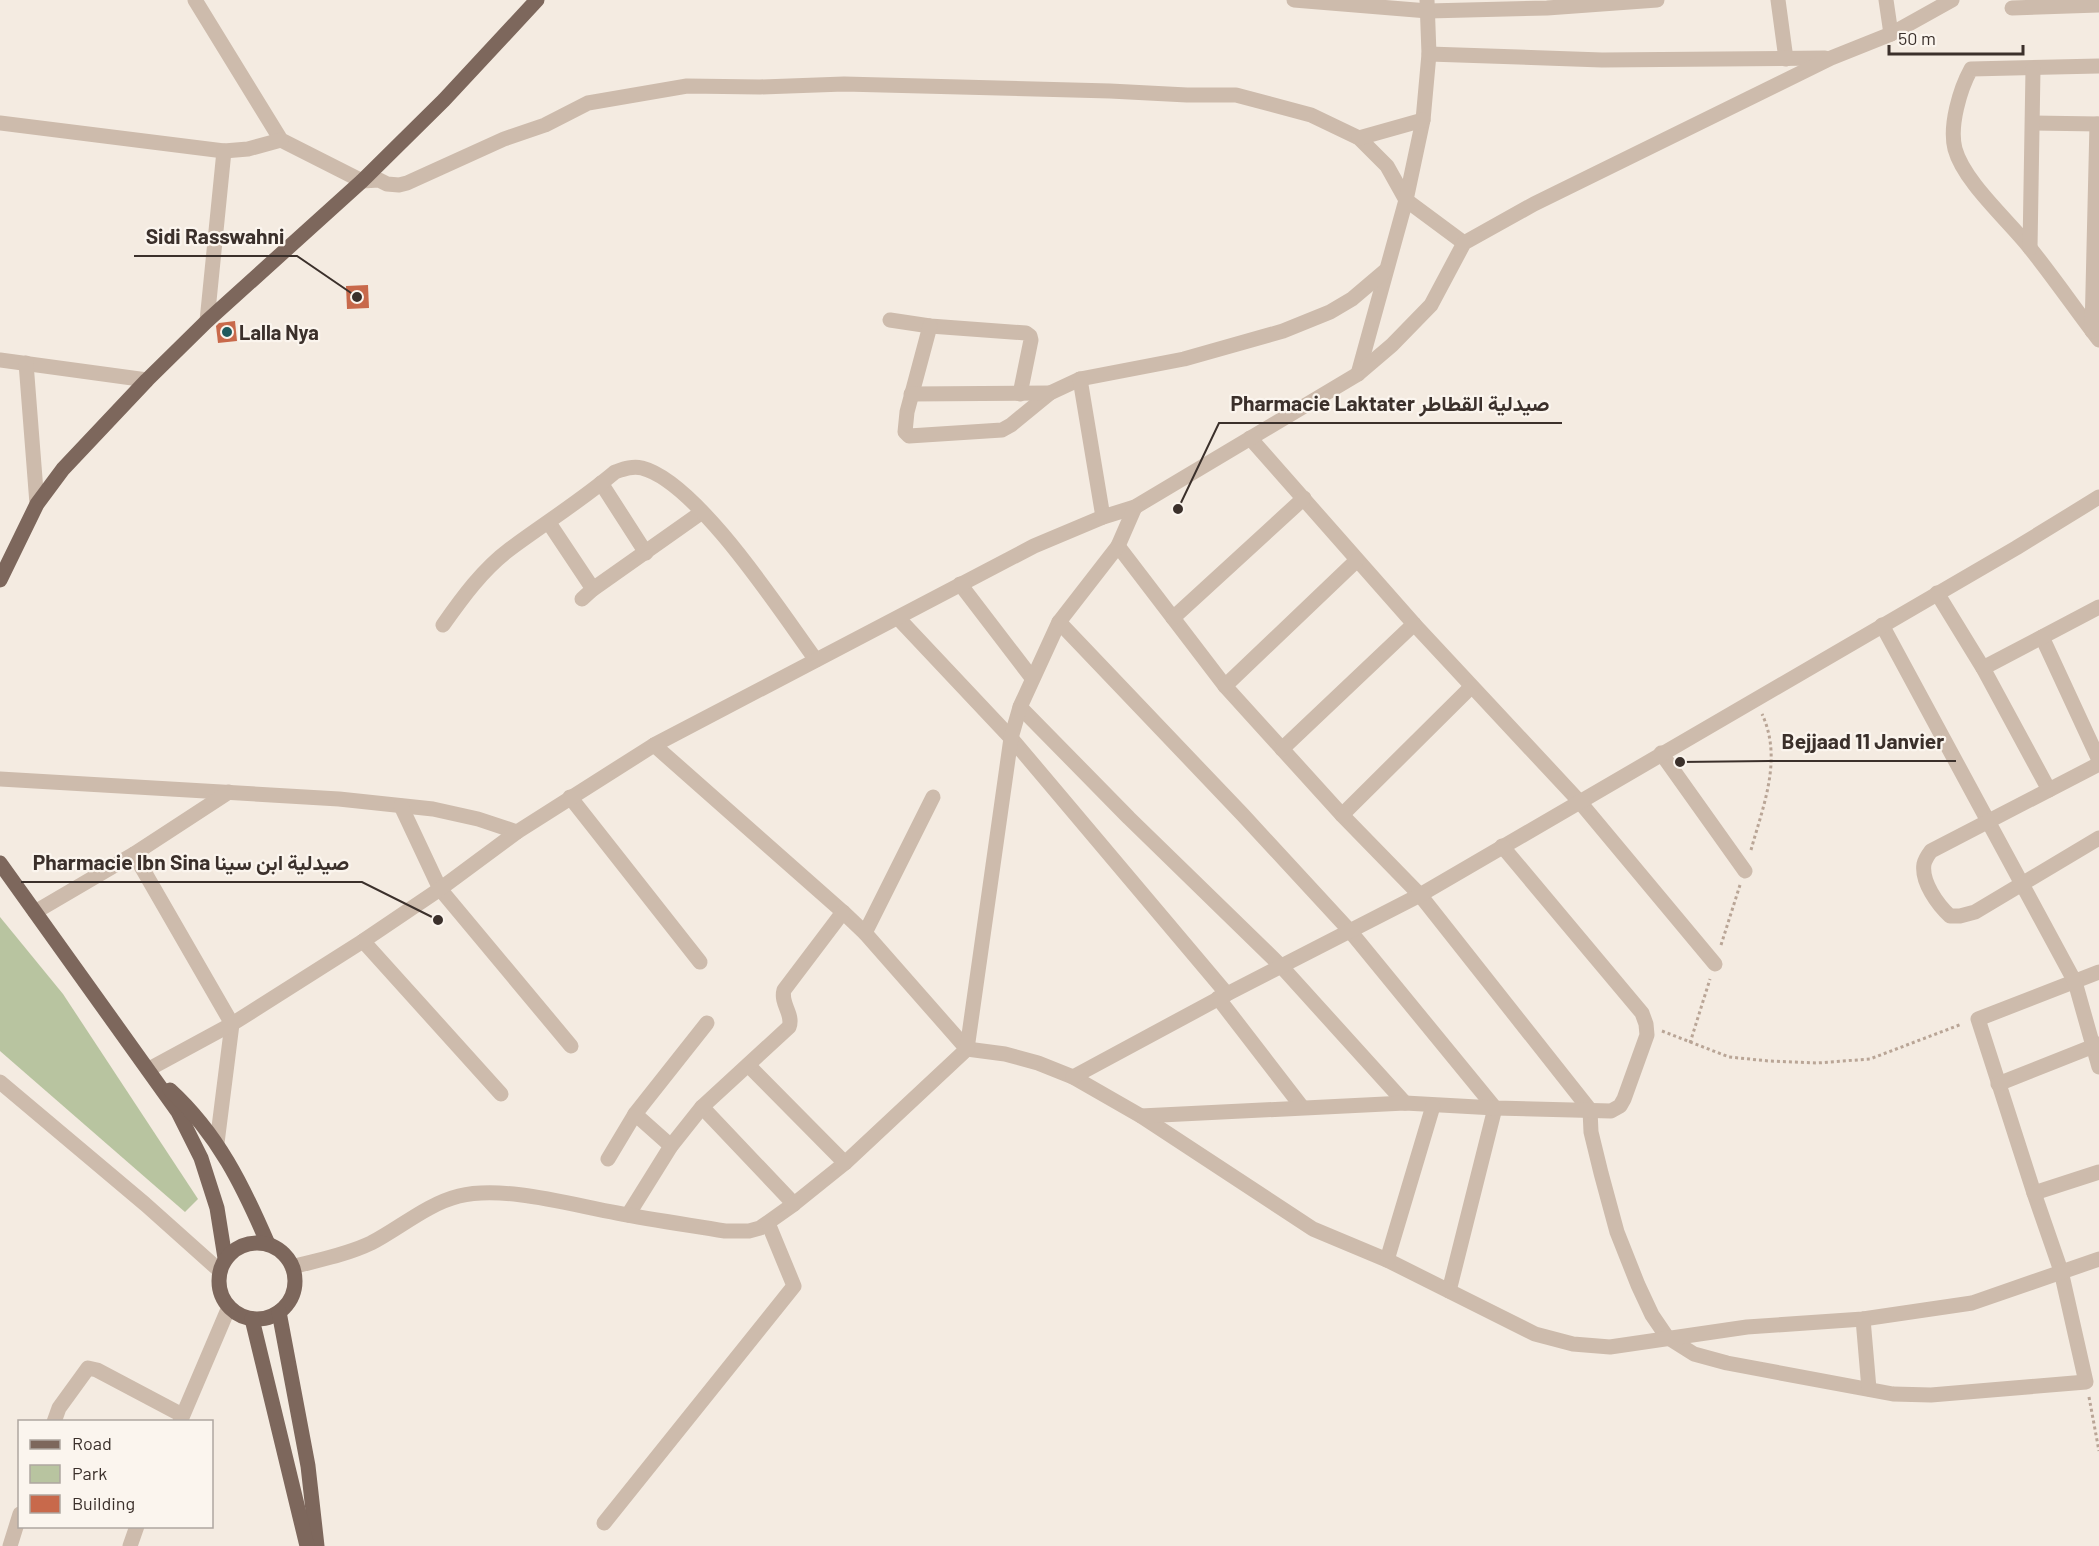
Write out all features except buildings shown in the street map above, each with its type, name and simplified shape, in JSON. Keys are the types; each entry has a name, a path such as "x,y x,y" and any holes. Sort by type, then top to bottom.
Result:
{"main road":[{"path":"0,580 37,504 63,469 147,380 207,321 362,182 444,100 537,0"},
{"path":"0,863 5,875 35,912 178,1112 201,1158 217,1208 222,1264 220,1290 229,1307 240,1315 252,1319 266,1318 279,1312 290,1300 295,1284 292,1267 283,1253 268,1244 253,1242 237,1248 222,1264"},
{"path":"148,1069 185,1104 217,1143 238,1176 268,1244"},
{"path":"279,1312 308,1466 317,1546"},
{"path":"252,1319 307,1546"}],"street":[{"path":"195,0 281,140 362,182 379,180 387,184 407,183 504,139 545,125 588,104 687,86 760,87 844,84 1236,95 1311,114 1359,138 1387,166 1406,200 1464,243"},
{"path":"1294,0 1428,5 1657,0"},
{"path":"1778,0 1786,59"},
{"path":"1886,0 1891,34"},
{"path":"148,1069 232,1024 363,941 440,889 517,832 654,745 1034,546 1103,517 1135,507 1358,374 1392,345 1431,306 1464,243 1534,204 1831,58 1891,34 1952,0"},
{"path":"1358,374 1406,200 1423,120 1429,54 1428,5"},
{"path":"2012,8 2099,5"},
{"path":"1429,54 1602,60 1831,58"},
{"path":"2095,336 2030,248 1970,177 1955,149 1953,130 1963,83 1971,69 2099,66"},
{"path":"2030,248 2033,69"},
{"path":"1359,138 1423,120"},
{"path":"0,123 224,151 281,140"},
{"path":"2033,123 2098,124 2095,336"},
{"path":"207,321 224,151"},
{"path":"930,326 905,425 905,432 909,436 1002,430 1050,393 1080,379 1184,358 1283,331 1330,312 1352,299 1385,271"},
{"path":"890,320 930,326 1016,332 1030,336 1020,394"},
{"path":"0,360 147,380"},
{"path":"26,363 37,504"},
{"path":"1080,379 1103,517"},
{"path":"911,394 1050,393"},
{"path":"1250,438 1356,561 1579,801 1714,964"},
{"path":"443,626 476,584 509,550 549,523 615,472 625,468 639,468 652,472 676,487 702,512 736,550 816,660"},
{"path":"601,483 646,553"},
{"path":"1073,1077 1222,996 1420,896 2099,497"},
{"path":"1173,618 1304,498"},
{"path":"292,1267 352,1251 369,1244 432,1207 459,1196 494,1193 532,1197 725,1231 750,1231 768,1223 845,1164 967,1049 1011,738 1020,707 1059,622 1118,546 1135,507"},
{"path":"549,523 588,594 702,512"},
{"path":"1118,546 1225,686 1342,815 1420,896 1590,1110 1591,1132 1617,1232 1638,1285 1652,1314 1667,1337 1694,1354 1727,1363 1893,1394 1931,1395 2086,1382 2061,1271 1978,1019 2099,972"},
{"path":"1225,686 1356,561"},
{"path":"960,584 1032,678"},
{"path":"1937,593 1983,668 2049,790"},
{"path":"1983,668 2099,607"},
{"path":"898,618 1011,738 1222,996 1302,1107"},
{"path":"1059,622 1350,931 1495,1108"},
{"path":"1282,749 1414,624"},
{"path":"1882,625 2075,982 2096,1045 2099,1067"},
{"path":"2042,637 2099,762 1931,852 1924,862 1924,873 1943,910 1950,916 1960,916 1975,912 2099,838"},
{"path":"1342,815 1472,687"},
{"path":"1020,707 1129,819 1281,966 1405,1103"},
{"path":"654,745 865,933 967,1049 1005,1054 1038,1063 1073,1077 1141,1116 1313,1228 1387,1260 1535,1334 1573,1344 1611,1347 1747,1327 1863,1319 1972,1303 2099,1259"},
{"path":"1661,753 1745,871"},
{"path":"0,779 281,794 401,806 478,819 517,832"},
{"path":"35,912 134,854 229,792"},
{"path":"570,797 700,962"},
{"path":"865,933 933,797"},
{"path":"401,806 440,889 571,1046"},
{"path":"1141,1116 1405,1103 1433,1106 1611,1111 1620,1106 1647,1035 1642,1013 1502,846"},
{"path":"134,854 232,1024 217,1143"},
{"path":"628,1215 671,1146 702,1107 789,1028 791,1020 783,1001 784,990 843,912"},
{"path":"363,941 501,1094"},
{"path":"608,1159 635,1114 706,1023"},
{"path":"1998,1084 2096,1045"},
{"path":"748,1065 845,1164"},
{"path":"0,1082 222,1264"},
{"path":"1387,1260 1433,1106"},
{"path":"702,1107 794,1204"},
{"path":"1449,1291 1495,1108"},
{"path":"635,1114 671,1146"},
{"path":"2034,1193 2099,1172"},
{"path":"604,1523 794,1286 768,1223"},
{"path":"55,1420 59,1408 88,1368 97,1370 181,1418 229,1307"},
{"path":"1863,1319 1869,1389"},
{"path":"10,1546 18,1520"},
{"path":"130,1546 135,1528"}],"path":[{"path":"1646,1024 1730,1057 1769,1062 1817,1063 1870,1059 1978,1019"},
{"path":"2086,1382 2099,1451"}],"green space":[{"path":"0,917 63,994 198,1199 185,1212 0,1051"}],"place":[{"name":"Sidi Rasswahni","path":"357,297"},
{"name":"Lalla Nya","path":"227,332"},
{"name":"Pharmacie Laktater صيدلية القطاطر","path":"1178,509"},
{"name":"Bejjaad 11 Janvier","path":"1680,762"},
{"name":"Pharmacie Ibn Sina صيدلية ابن سينا","path":"438,920"}]}
